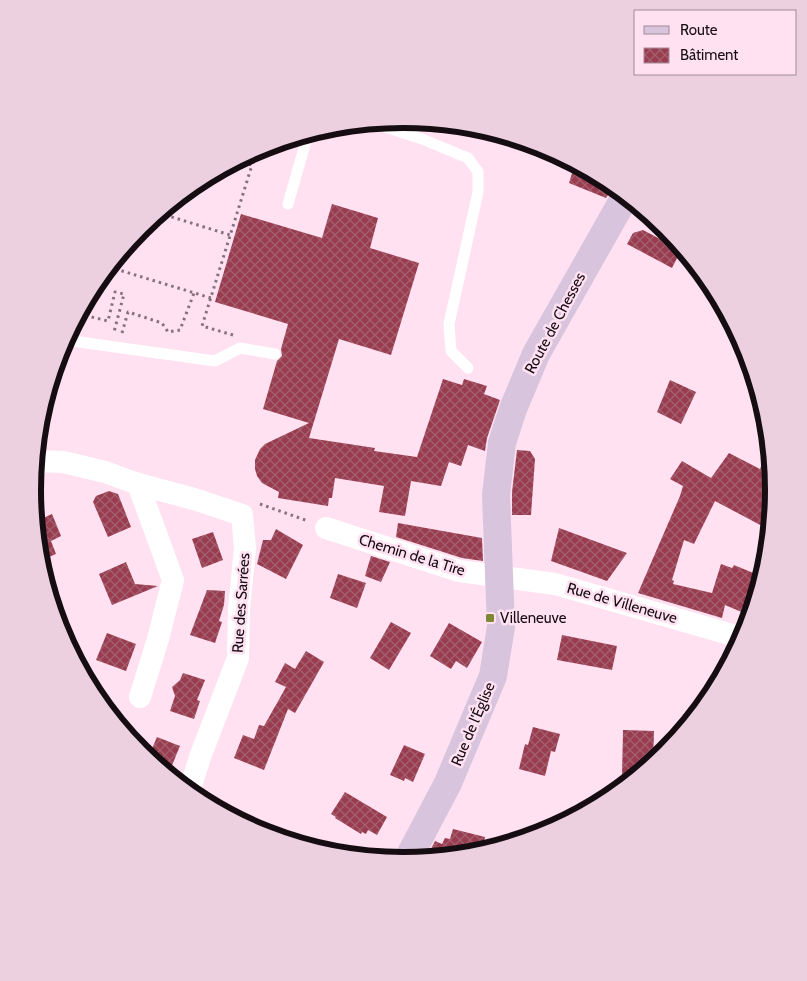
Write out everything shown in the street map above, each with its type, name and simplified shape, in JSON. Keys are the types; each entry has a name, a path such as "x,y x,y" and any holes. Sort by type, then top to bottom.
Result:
{"main road":[{"name":"Route de Chesses","path":"500,576 496,495 502,443 513,410 536,354 622,202"},
{"name":"Rue de l'Église","path":"411,853 448,783 493,676 501,627 500,576"}],"street":[{"name":"Rue des Sarrées","path":"42,461 63,462 105,472 138,484 194,499 242,515 244,548 238,658 192,784"},
{"path":"138,484 173,580 158,639 140,697"},
{"name":"Chemin de la Tire","path":"326,528 459,571 500,576"},
{"name":"Rue de Villeneuve","path":"500,576 555,584 735,636"}],"lane":[{"path":"392,129 468,158 478,172 478,192 449,324 451,351 468,368"},
{"path":"288,204 306,142"},
{"path":"74,341 215,361 240,348 275,354"}],"path":[{"path":"236,337 202,326 252,165 248,164"},
{"path":"168,216 230,235"},
{"path":"117,269 211,298"},
{"path":"86,316 108,321 115,292 124,294 113,331 122,334"},
{"path":"118,348 128,312 162,323 168,332 180,330 194,294"}],"building":[{"path":"573,171 610,192 606,198 569,183"},
{"path":"332,204 378,218 370,248 419,263 391,355 339,339 309,438 375,448 374,451 417,457 443,379 462,385 464,379 487,386 484,394 500,400 487,438 485,451 468,445 461,466 449,462 441,486 411,481 405,516 379,512 384,486 335,478 332,498 329,498 328,506 278,498 279,492 262,483 255,469 255,460 260,449 265,444 309,423 263,409 277,361 282,356 281,349 288,324 215,302 241,214 322,238"},
{"path":"643,230 668,243 678,255 672,268 627,244 633,233"},
{"path":"670,380 696,392 681,424 657,412"},
{"path":"517,450 530,451 535,459 531,515 512,515 512,492"},
{"path":"729,453 760,469 764,458 766,491 764,527 715,501 694,544 684,540 672,580 674,581 673,584 712,593 721,564 732,568 734,565 756,574 744,613 725,605 722,618 638,593 680,496 683,486 670,479 682,461 711,478"},
{"path":"109,491 118,494 131,527 108,537 93,502 96,496"},
{"path":"52,514 61,536 51,541 56,554 47,558 44,538 42,518"},
{"path":"398,523 482,538 483,561 462,558 396,537"},
{"path":"559,528 627,553 607,581 551,561"},
{"path":"276,529 303,545 286,579 257,564 263,540 271,540"},
{"path":"213,532 223,560 202,568 192,539"},
{"path":"371,556 390,562 381,582 365,576"},
{"path":"126,562 135,584 158,586 112,605 99,574"},
{"path":"338,574 366,583 357,608 330,598"},
{"path":"207,590 225,591 224,605 219,621 222,622 215,643 190,635"},
{"path":"391,622 411,633 389,670 370,658"},
{"path":"449,623 482,642 467,668 456,661 451,669 430,656"},
{"path":"107,633 136,644 126,671 96,660"},
{"path":"562,635 617,646 612,670 557,660"},
{"path":"306,651 324,662 295,713 288,709 264,770 234,758 243,735 254,739 259,725 264,726 286,687 275,682 285,663 295,669"},
{"path":"183,673 205,680 197,700 200,701 194,719 170,711 175,696 172,687 180,680"},
{"path":"533,727 560,734 555,752 551,751 545,776 519,769 525,744 528,745"},
{"path":"623,730 654,731 653,753 626,776 622,776"},
{"path":"157,737 180,746 171,768 151,751"},
{"path":"404,745 425,754 413,782 405,778 404,781 390,775"},
{"path":"345,792 387,817 377,835 368,830 366,834 362,832 361,834 331,814"},
{"path":"453,829 485,837 484,843 430,852 435,841 442,844 445,838 450,839"}],"place":[{"name":"Villeneuve","path":"490,618"}]}
